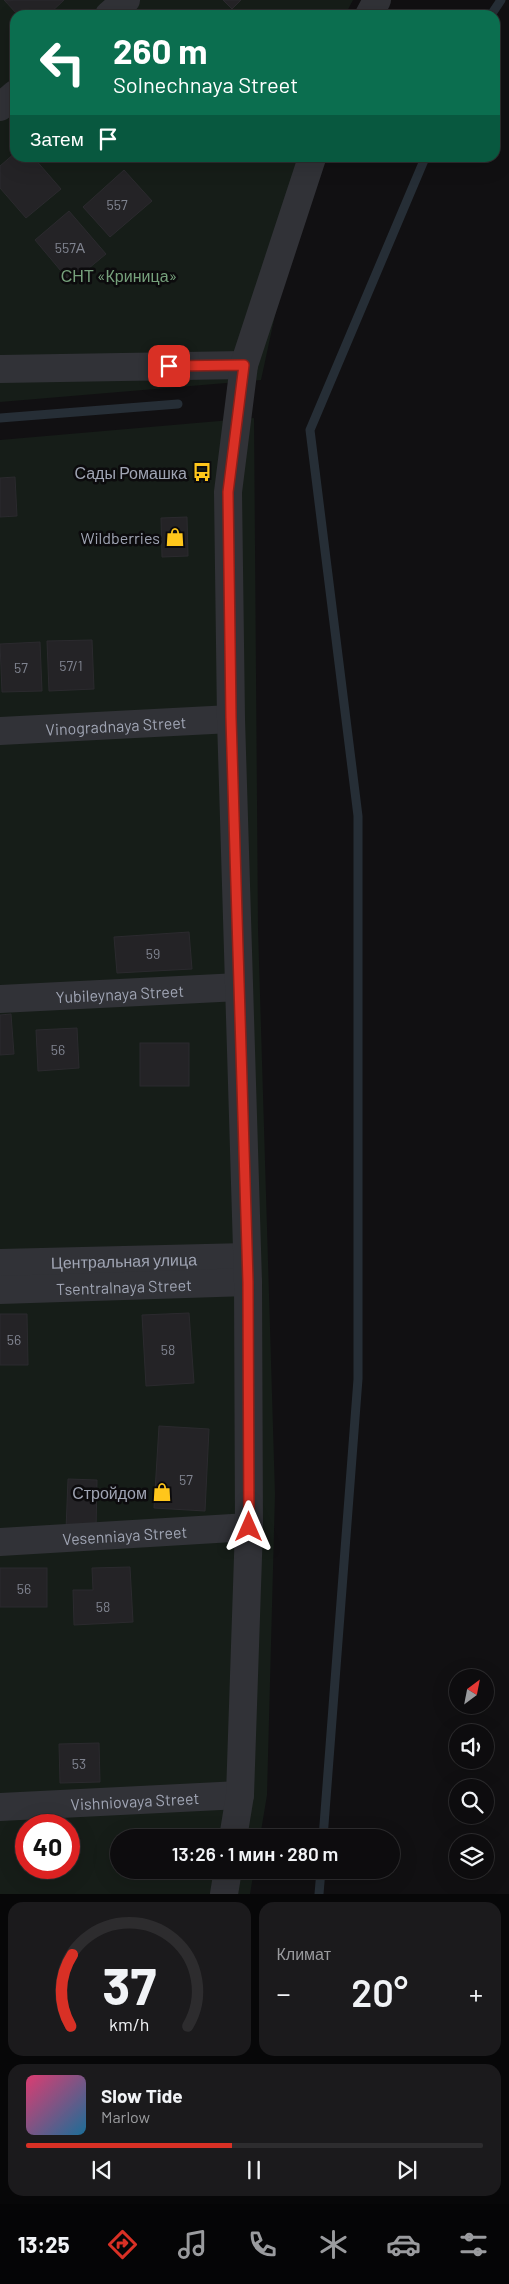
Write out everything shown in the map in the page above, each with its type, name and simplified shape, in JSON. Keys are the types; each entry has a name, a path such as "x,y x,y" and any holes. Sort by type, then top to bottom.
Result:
{"street":[{"path":"115,10 126,0"},
{"path":"0,107 10,98"},
{"path":"234,1829 240,1795 249,1527 247,1269 231,718 228,492 244,365 311,162"},
{"path":"0,369 244,365"},
{"name":"Vinogradnaya Street","path":"0,731 231,718"},
{"name":"Yubileynaya Street","path":"0,999 238,987"},
{"name":"Центральная улица","path":"0,1263 247,1269"},
{"name":"Tsentralnaya Street","path":"0,1290 247,1269"},
{"name":"Vesenniaya Street","path":"0,1542 249,1527"},
{"name":"Vishniovaya Street","path":"0,1807 240,1795"},
{"path":"224,1894 226,1879"}],"green space":[{"name":"СНТ «Криница»","path":"0,0 353,0 348,10 10,10 10,162 308,162 261,380 0,402"},
{"path":"254,418 258,928 275,1494 267,1795 261,1829 110,1829 110,1879 252,1879 250,1894 0,1894 0,440"}],"building":[{"path":"4,0 64,0 53,10 13,10"},
{"path":"223,0 241,0 232,9"},
{"path":"10,157 10,162 37,162 61,189 26,218 0,188 0,166"},
{"path":"124,170 152,201 110,237 83,207"},
{"path":"69,211 106,254 71,283 35,240"},
{"path":"15,477 17,516 0,517 0,478"},
{"name":"Wildberries","path":"187,517 188,556 162,557 161,518"},
{"path":"92,640 94,689 49,691 47,641"},
{"path":"40,642 42,691 2,692 0,644"},
{"path":"189,932 192,969 117,973 114,937"},
{"path":"11,1014 14,1054 0,1055 0,1015"},
{"path":"77,1028 79,1068 38,1071 36,1030"},
{"path":"140,1043 189,1043 189,1086 140,1086"},
{"path":"189,1313 194,1383 146,1386 142,1315"},
{"path":"0,1314 27,1314 28,1365 0,1365"},
{"path":"159,1426 209,1429 205,1511 154,1508"},
{"path":"68,1479 97,1480 96,1531 66,1530"},
{"path":"130,1567 133,1622 74,1625 73,1590 93,1590 92,1568"},
{"path":"0,1568 47,1568 47,1607 0,1607"},
{"path":"99,1743 100,1782 60,1783 59,1744"}],"waterway":[{"path":"494,10 501,0"},
{"path":"324,1829 358,1379 358,816 310,430 423,162"},
{"path":"0,418 178,404"},
{"path":"319,1894 320,1879"}],"place":[{"name":"Сады Ромашка","path":"202,472"},
{"name":"Wildberries","path":"175,537"},
{"name":"Стройдом","path":"162,1492"}],"route":[{"path":"169,366 244,365 228,492 231,718 248,1282 249,1527"}]}
